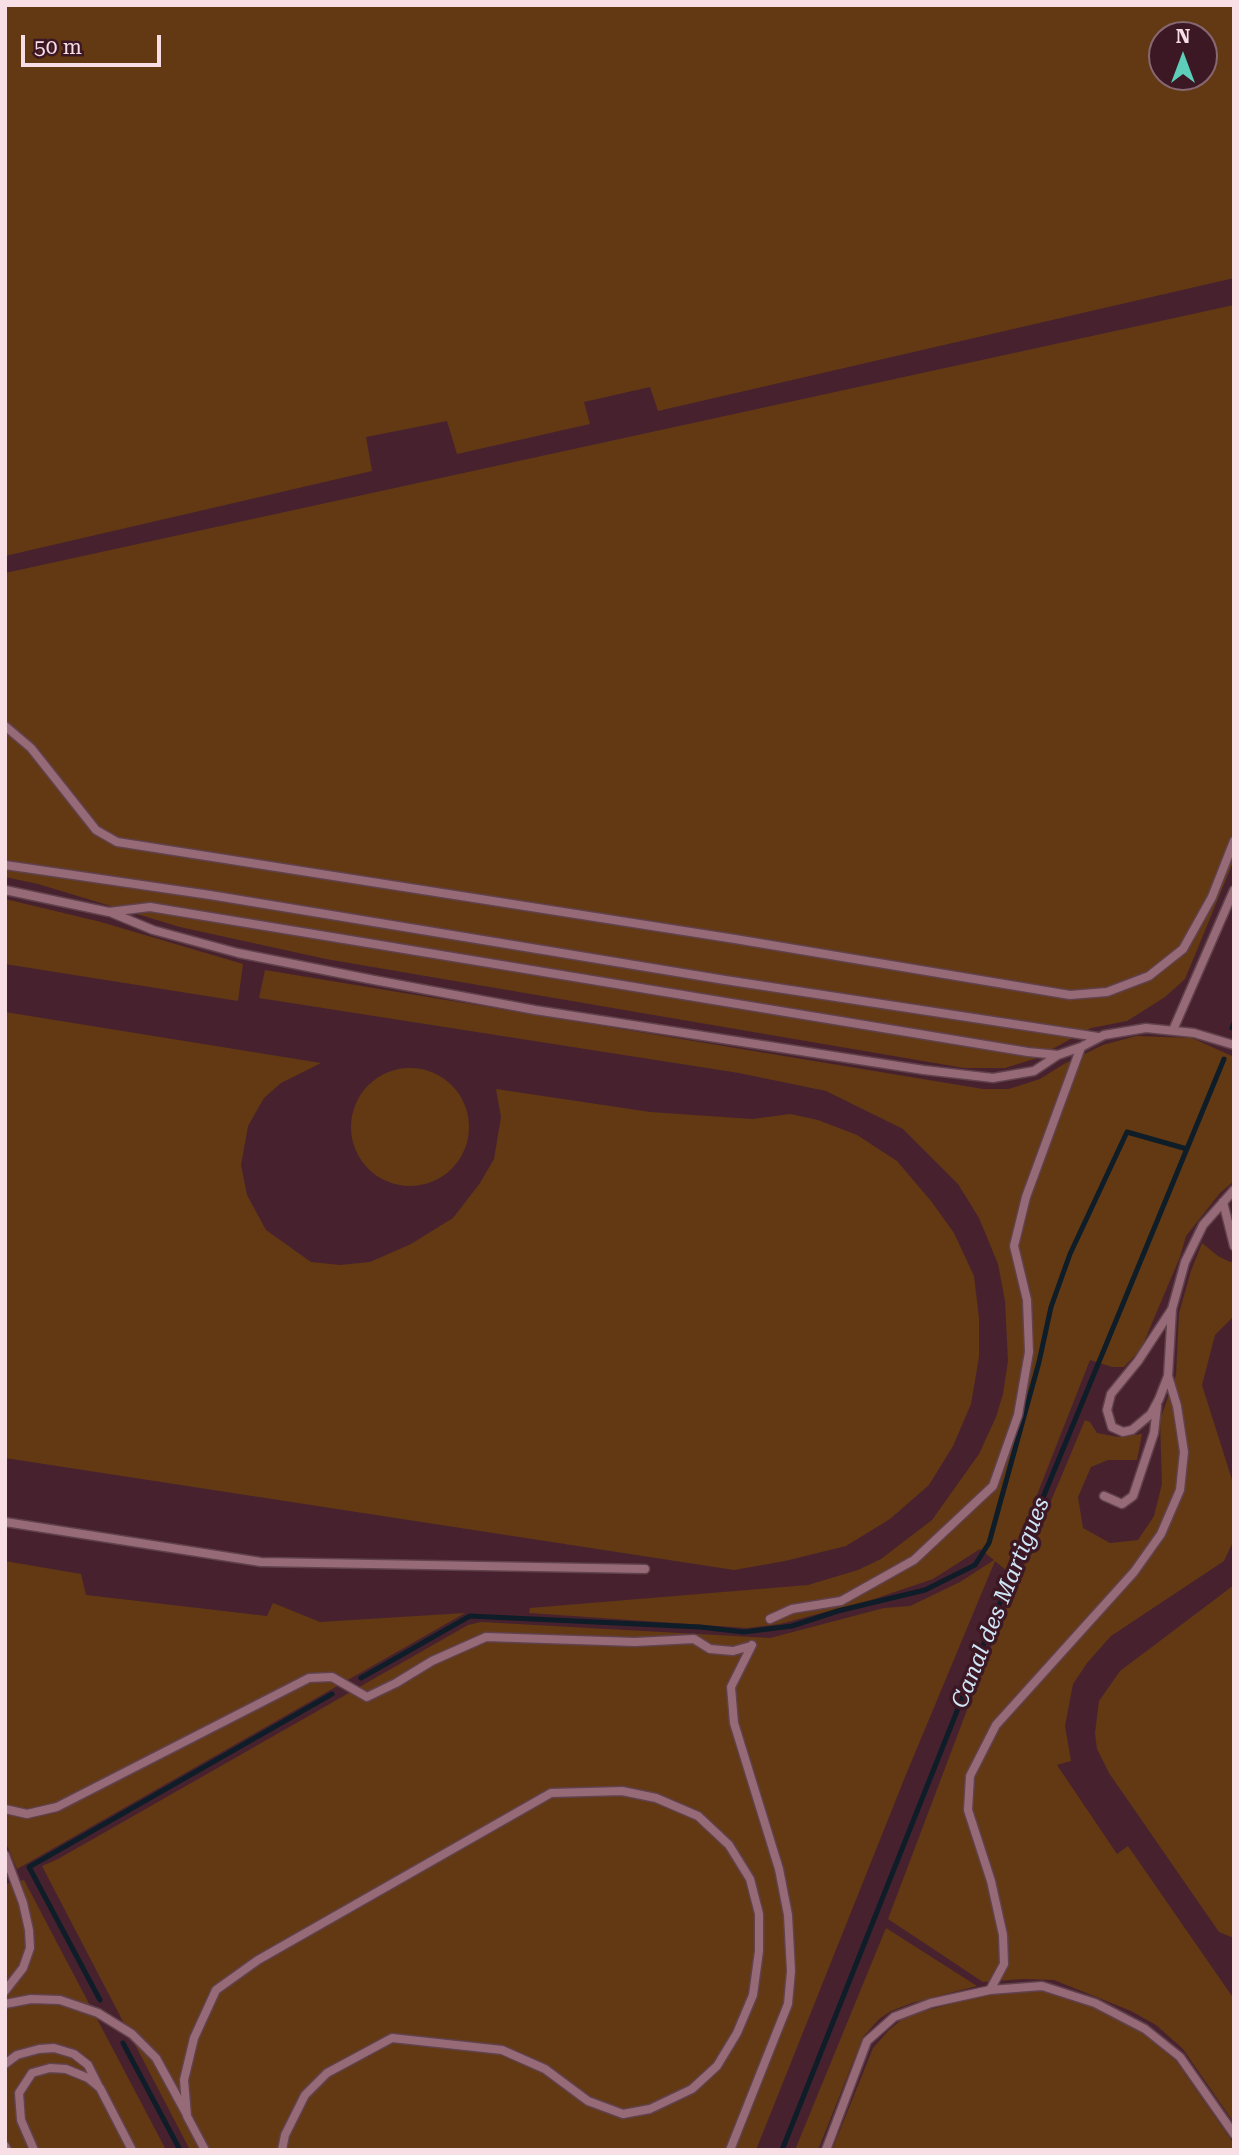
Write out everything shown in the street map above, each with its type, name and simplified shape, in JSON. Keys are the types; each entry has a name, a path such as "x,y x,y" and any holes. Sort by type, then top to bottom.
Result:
{"lane":[{"path":"5,726 30,748 96,830 117,842 735,939 1070,995 1107,992 1149,976 1182,948 1212,897 1234,841"},
{"path":"5,865 210,895 725,980 1099,1037"},
{"path":"5,890 109,912 153,930 238,953 347,975 535,1010 924,1070 993,1078 1034,1071 1058,1055 1099,1037 1146,1028 1194,1033 1234,1045"},
{"path":"1173,1030 1234,890"},
{"path":"109,912 150,908 1058,1055"},
{"path":"770,1619 792,1609 841,1601 914,1560 993,1486 1018,1415 1030,1352 1027,1300 1014,1246 1026,1197 1081,1047"},
{"path":"1172,1309 1138,1361 1111,1394 1107,1410 1112,1427 1123,1432 1132,1430 1151,1414 1157,1403 1168,1376 1172,1309 1185,1262 1203,1225 1234,1190"},
{"path":"1223,1202 1234,1246"},
{"path":"990,1990 1004,1964 1003,1935 991,1881 968,1810 970,1776 996,1725 1134,1572 1161,1534 1180,1489 1184,1451 1177,1406 1168,1376"},
{"path":"1104,1496 1122,1504 1133,1496 1154,1433 1157,1403"},
{"path":"5,1522 261,1562 645,1569"},
{"path":"5,1809 27,1814 57,1807 309,1678 332,1677 367,1697 432,1661 486,1636 635,1642 694,1639 710,1649 733,1651 753,1644 731,1687 734,1723 779,1870 788,1915 791,1971 788,2004 730,2150"},
{"path":"187,2116 184,2080 194,2038 216,1990 258,1960 551,1793 622,1791 656,1798 698,1816 729,1845 750,1879 759,1914 759,1951 754,1995 737,2033 717,2066 692,2089 650,2109 623,2114 588,2101 545,2069 502,2050 392,2038 327,2073 305,2095 285,2135 282,2150"},
{"path":"5,1855 23,1903 30,1948 23,1968 5,1991"},
{"path":"826,2150 867,2041 894,2017 931,2003 990,1990 1042,1986 1095,2003 1145,2029 1180,2057 1234,2134"},
{"path":"5,2004 30,1999 60,2000 97,2013 132,2034 156,2058 205,2150"},
{"path":"5,2064 17,2055 39,2049 54,2048 74,2054 89,2065 132,2150"},
{"path":"34,2150 22,2120 19,2093 32,2073 50,2068 66,2069 88,2078 100,2088"}],"shaded area":[{"path":"5,5 1234,5 1234,278 658,411 650,387 584,402 590,424 457,454 447,421 366,437 372,471 5,556"},
{"path":"1234,305 1234,860 1185,979 1165,997 1127,1021 1091,1028 1034,1059 1005,1068 964,1068 326,959 180,927 38,884 5,877 5,573"},
{"path":"5,899 101,922 243,964 238,1001 5,964"},
{"path":"265,970 983,1089 1009,1089 1040,1079 1103,1045 1136,1036 1192,1038 1234,1057 1234,1181 1220,1193 1186,1236 1180,1257 1141,1349 1124,1367 1112,1367 1090,1360 1007,1571 995,1561 905,1777 756,2150 190,2150 42,1866 468,1625 481,1622 770,1638 884,1608 910,1606 960,1582 994,1560 980,1549 933,1579 874,1599 780,1624 747,1628 529,1613 530,1608 808,1585 858,1570 881,1559 932,1520 979,1454 1003,1394 1008,1361 1005,1301 998,1264 979,1218 958,1184 903,1129 826,1091 739,1073 259,998"},
{"path":"5,1012 321,1063 281,1083 264,1098 248,1126 241,1165 247,1195 266,1230 311,1262 340,1265 370,1262 411,1244 453,1218 480,1183 494,1159 501,1117 496,1089 650,1112 752,1119 790,1114 818,1120 857,1135 897,1161 931,1201 954,1233 974,1276 979,1318 979,1357 971,1404 953,1446 929,1485 890,1519 846,1546 734,1570 5,1458"},
{"path":"410,1068 433,1072 452,1085 465,1104 469,1127 465,1150 452,1169 433,1182 410,1186 387,1182 368,1169 355,1150 351,1127 355,1104 368,1085 387,1072"},
{"path":"1202,1243 1218,1256 1230,1262 1234,1261 1234,1316 1215,1335 1202,1385 1234,1486 1234,1540 1224,1561 1111,1636 1087,1663 1073,1684 1065,1726 1071,1761 1057,1765 1117,1854 1128,1846 1234,1999 1234,2123 1183,2049 1156,2025 1131,2011 1054,1980 983,1982 888,1919 1001,1620 1085,1420 1090,1422 1097,1433 1118,1437 1142,1434 1137,1460 1108,1460 1091,1467 1078,1497 1083,1528 1110,1543 1138,1540 1154,1516 1162,1484 1160,1420 1176,1375 1179,1313"},
{"path":"5,1561 81,1574 86,1595 267,1616 273,1603 320,1622 465,1613 17,1869 5,1841"},
{"path":"1234,1585 1234,1938 1219,1932 1109,1773 1097,1749 1095,1733 1099,1701 1120,1671"},
{"path":"24,1880 166,2150 5,2150 5,1884"},
{"path":"886,1928 977,1986 912,2003 879,2019 863,2037 818,2150 795,2150"},
{"path":"1042,1991 1089,2005 1138,2029 1176,2061 1234,2144 1234,2150 832,2150 873,2048 889,2030 906,2016 987,1994"}],"waterway":[{"name":"Canal des Martigues","path":"1232,1028 1234,1023"},
{"name":"Canal des Martigues","path":"782,2150 1018,1558 1224,1059"},
{"path":"361,1678 470,1616 700,1627 744,1632 792,1626 838,1611 925,1590 975,1565 989,1543 1039,1362 1051,1307 1070,1254 1127,1132 1187,1149"},
{"path":"100,2000 29,1867 332,1694"},
{"path":"123,2043 180,2150"}]}
